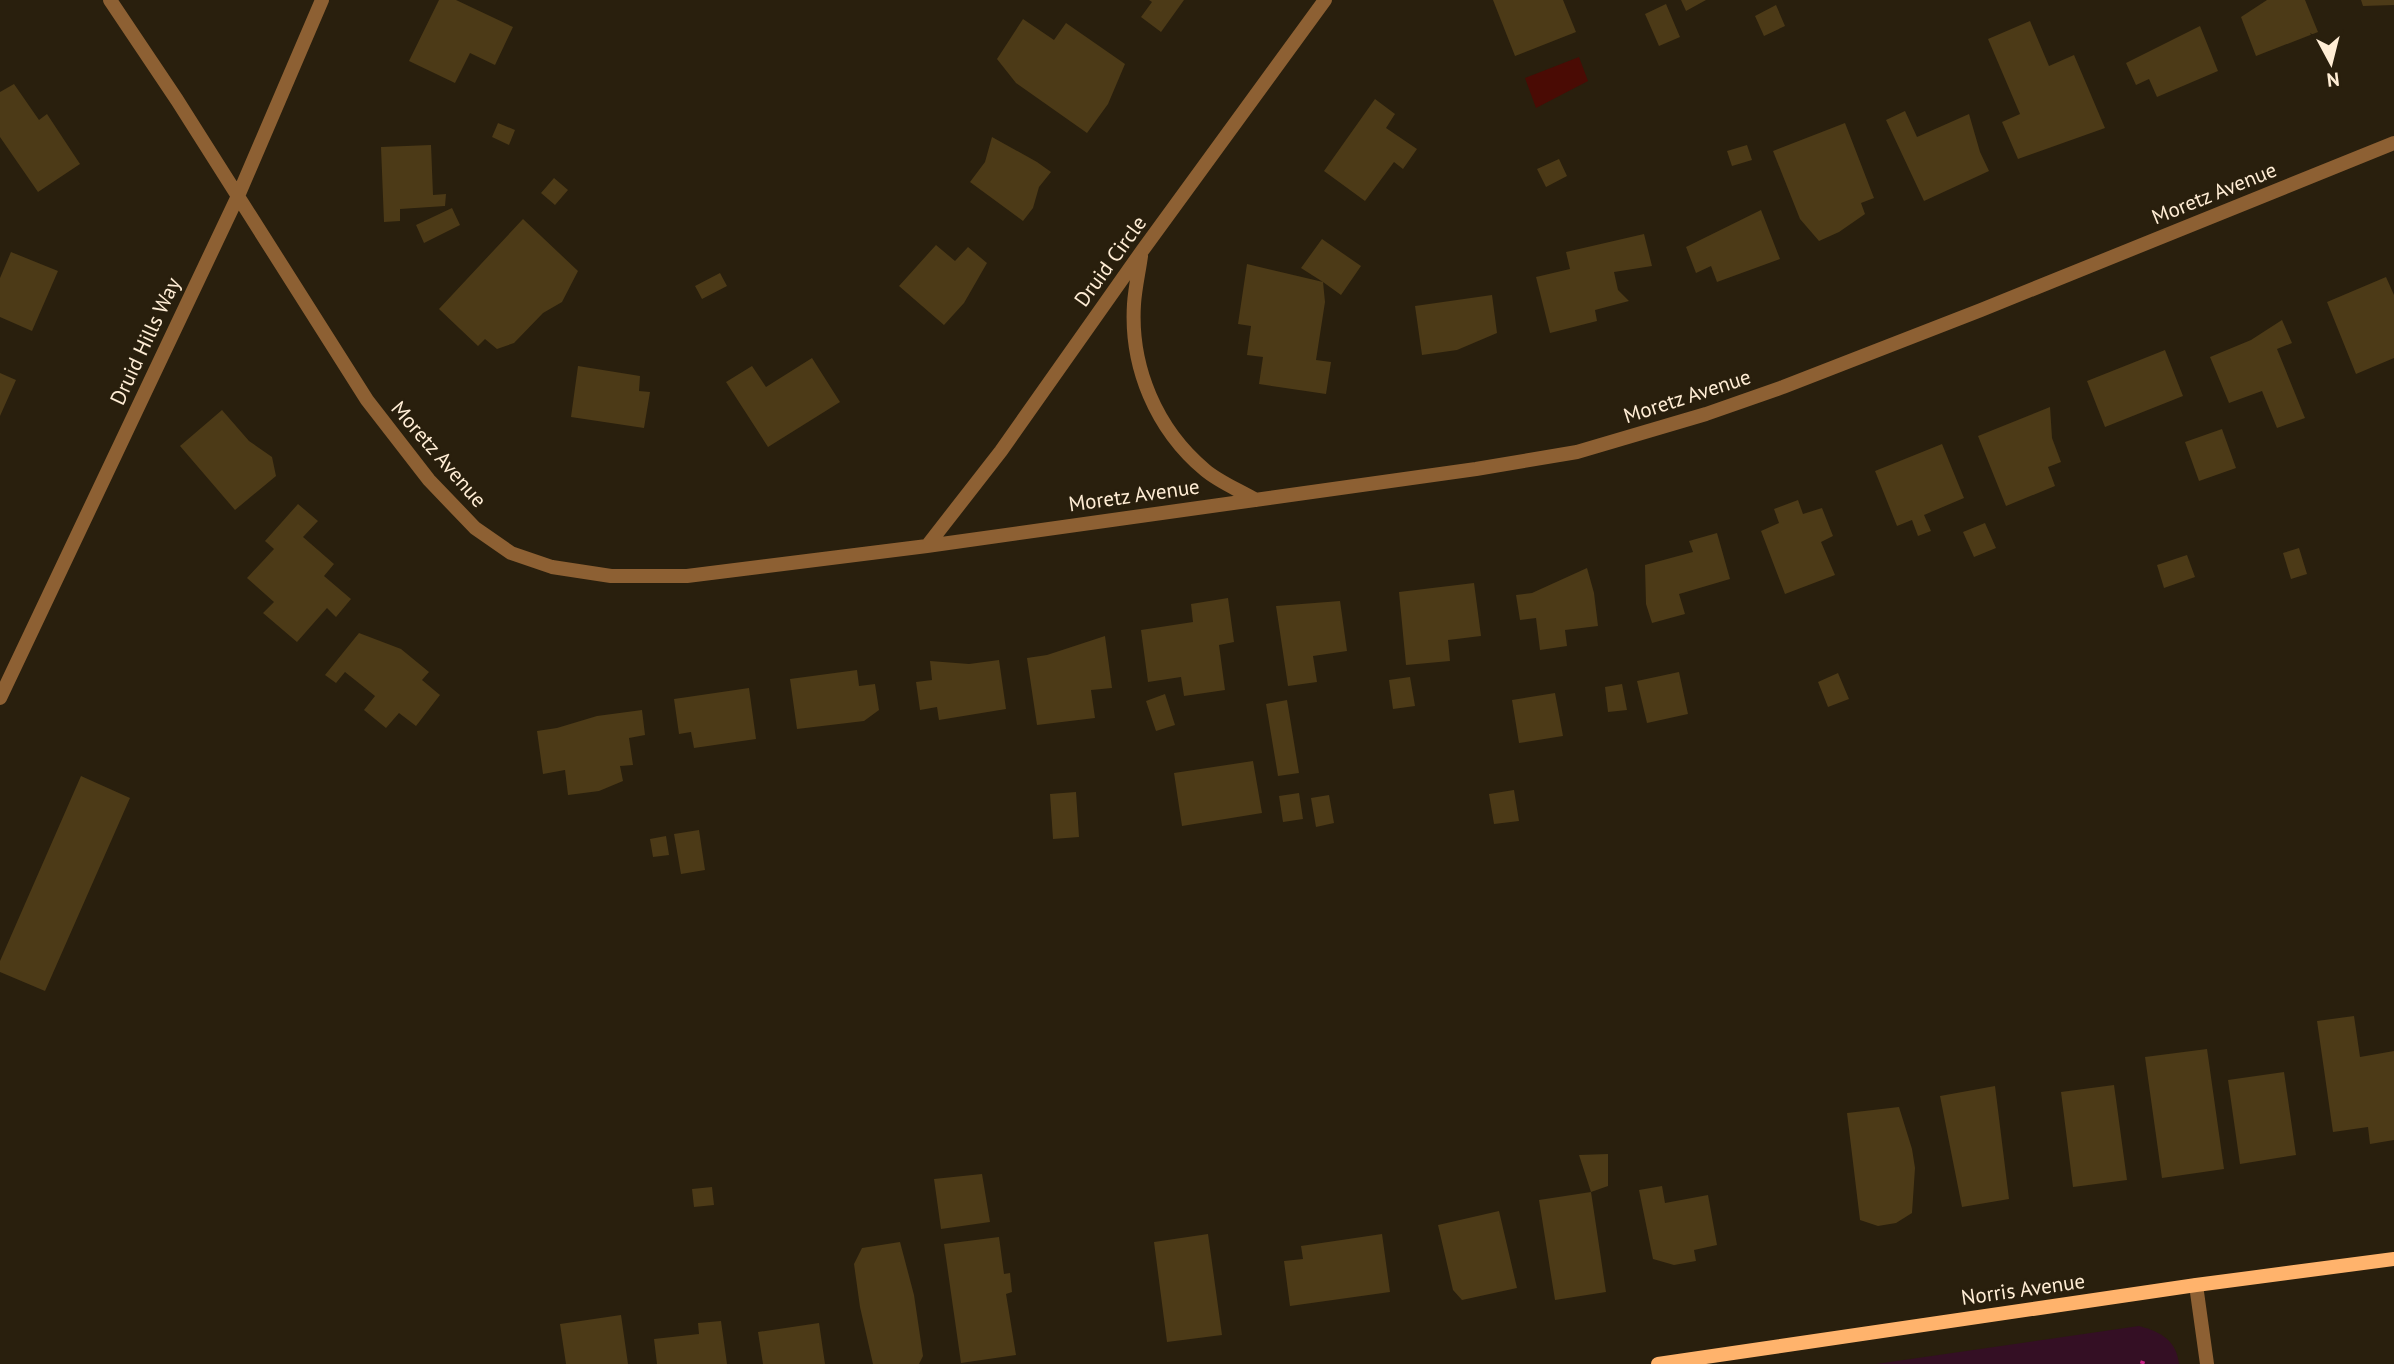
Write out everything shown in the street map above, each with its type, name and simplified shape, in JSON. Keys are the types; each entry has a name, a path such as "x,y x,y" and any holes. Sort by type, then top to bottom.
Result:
{"street":[{"name":"Moretz Avenue","path":"110,0 367,400 396,441 429,480 475,528 511,553 552,567 611,576 687,576 927,546 1476,469 1577,452 1706,414 1783,387 2394,143"},
{"name":"Druid Hills Way","path":"0,698 238,196 322,0"},
{"name":"Druid Circle","path":"927,546 1000,451 1325,0"},
{"path":"1142,251 1134,304 1136,351 1151,401 1175,441 1199,464 1256,500"},
{"name":"Norris Avenue","path":"1658,1364 2196,1285 2394,1259"},
{"path":"2196,1285 2207,1364"}],"shaded area":[{"path":"1579,57 1588,81 1536,108 1525,78"},
{"path":"2139,1326 2166,1338 2175,1349 2179,1364 1876,1364"}],"building":[{"path":"439,0 456,0 513,27 495,65 470,53 455,83 409,61"},
{"path":"1149,0 1184,0 1161,32 1141,17 1152,2"},
{"path":"1493,0 1563,0 1576,32 1515,56"},
{"path":"1681,0 1706,0 1686,11"},
{"path":"2267,0 2305,0 2318,32 2256,56 2241,17"},
{"path":"2361,0 2394,0 2394,5 2363,6"},
{"path":"1666,4 1680,37 1659,46 1645,14"},
{"path":"1776,5 1785,26 1764,36 1755,16"},
{"path":"1023,19 1054,40 1066,23 1125,64 1108,104 1087,133 1016,83 997,59"},
{"path":"2030,21 2049,66 2074,55 2105,128 2018,159 2002,122 2020,114 1988,39"},
{"path":"2200,26 2218,71 2157,97 2149,79 2136,85 2126,63"},
{"path":"14,84 39,120 47,114 80,164 38,192 0,137 0,92"},
{"path":"1375,99 1395,114 1386,128 1417,149 1403,169 1394,162 1365,201 1324,171"},
{"path":"1905,111 1917,137 1969,114 1980,152 1989,171 1924,201 1886,120"},
{"path":"498,123 515,130 509,145 492,137"},
{"path":"1845,123 1874,198 1861,203 1865,214 1839,232 1819,241 1800,219 1773,151"},
{"path":"992,137 1051,172 1039,187 1033,208 1023,221 970,182 985,162"},
{"path":"431,145 433,195 446,194 445,206 400,209 400,221 384,222 381,147"},
{"path":"1747,145 1752,160 1732,166 1727,151"},
{"path":"1559,159 1567,176 1546,187 1537,169"},
{"path":"554,178 568,190 555,205 541,193"},
{"path":"452,208 460,225 424,243 416,225"},
{"path":"1761,210 1780,259 1717,282 1711,266 1696,273 1686,247"},
{"path":"523,219 578,271 562,302 543,313 514,343 497,349 485,339 478,346 439,309"},
{"path":"1644,234 1652,266 1614,272 1618,290 1629,301 1595,310 1597,321 1550,333 1536,277 1570,269 1566,252"},
{"path":"1322,239 1361,266 1341,295 1301,268"},
{"path":"936,245 955,261 968,247 987,263 964,303 944,325 899,286"},
{"path":"11,252 58,271 32,331 0,317 0,278"},
{"path":"1247,264 1323,282 1325,302 1316,360 1331,362 1326,394 1259,384 1263,357 1247,355 1251,326 1238,324"},
{"path":"720,273 727,286 702,299 695,286"},
{"path":"2386,277 2394,295 2394,358 2356,374 2327,302"},
{"path":"1492,295 1497,333 1457,350 1422,355 1415,306"},
{"path":"2282,320 2292,343 2277,349 2305,418 2277,428 2262,391 2229,403 2210,357 2251,340"},
{"path":"2165,350 2183,396 2105,427 2087,381"},
{"path":"812,358 840,402 768,447 726,382 752,366 766,387"},
{"path":"578,366 640,376 639,391 650,392 644,428 571,417"},
{"path":"0,373 16,380 0,416"},
{"path":"2050,407 2052,438 2061,462 2048,467 2055,486 2006,506 1978,436"},
{"path":"222,410 249,441 272,457 276,476 235,510 180,446"},
{"path":"2222,429 2236,468 2199,481 2185,442"},
{"path":"1942,444 1964,498 1924,515 1931,531 1918,536 1912,520 1897,526 1875,471"},
{"path":"1798,500 1803,514 1822,508 1833,536 1821,542 1835,575 1785,594 1761,531 1779,523 1774,509"},
{"path":"298,504 318,521 303,537 334,564 324,576 351,599 336,617 327,608 297,642 263,613 274,602 247,578 274,549 265,541"},
{"path":"1985,523 1996,548 1974,557 1963,532"},
{"path":"1717,533 1730,579 1679,594 1685,614 1652,623 1646,604 1645,565 1693,552 1689,541"},
{"path":"2299,548 2307,574 2291,579 2283,553"},
{"path":"2187,555 2195,577 2164,588 2157,565"},
{"path":"1587,568 1594,593 1598,626 1565,630 1567,646 1540,650 1536,618 1520,620 1516,595 1532,593"},
{"path":"1474,583 1481,636 1448,640 1450,661 1406,665 1399,592"},
{"path":"1228,598 1234,642 1219,645 1225,690 1184,696 1181,677 1148,682 1141,630 1193,622 1191,604"},
{"path":"1340,601 1347,651 1313,656 1317,682 1288,686 1276,606"},
{"path":"359,633 401,649 429,672 422,680 440,695 416,726 399,713 386,728 364,710 375,696 345,672 336,683 325,675"},
{"path":"1105,636 1112,688 1091,690 1095,718 1037,725 1027,658 1047,655"},
{"path":"999,660 1006,709 939,720 937,707 920,710 916,682 932,680 930,661 969,664"},
{"path":"857,670 859,686 875,684 879,710 864,721 797,729 790,679"},
{"path":"1679,672 1688,714 1647,723 1637,681"},
{"path":"1838,673 1849,699 1828,707 1818,682"},
{"path":"1410,677 1415,706 1393,709 1389,680"},
{"path":"1622,684 1627,710 1608,712 1605,687"},
{"path":"749,688 756,739 694,748 691,732 679,734 674,699"},
{"path":"1555,693 1563,736 1519,743 1512,700"},
{"path":"1165,694 1175,725 1156,731 1146,701"},
{"path":"1287,700 1299,773 1278,776 1266,704"},
{"path":"642,710 645,735 629,738 633,765 620,766 623,781 599,791 568,795 565,770 543,774 537,731 597,716"},
{"path":"1253,761 1262,813 1182,826 1174,773"},
{"path":"81,776 130,798 45,991 0,972 0,961"},
{"path":"1514,790 1519,821 1494,824 1489,794"},
{"path":"1076,792 1079,837 1053,839 1050,794"},
{"path":"1299,793 1303,819 1283,822 1279,796"},
{"path":"1329,795 1334,823 1316,827 1311,798"},
{"path":"699,830 705,870 681,874 674,834"},
{"path":"666,836 669,855 653,857 650,839"},
{"path":"2354,1016 2360,1057 2394,1051 2394,1140 2370,1144 2368,1127 2333,1132 2317,1021"},
{"path":"2207,1049 2224,1169 2162,1178 2145,1057"},
{"path":"2284,1072 2296,1155 2240,1164 2228,1080"},
{"path":"2114,1085 2127,1180 2073,1187 2061,1092"},
{"path":"1995,1086 2009,1199 1962,1207 1940,1096"},
{"path":"1899,1107 1915,1168 1912,1213 1896,1223 1878,1226 1860,1220 1847,1113"},
{"path":"1608,1154 1608,1186 1591,1192 1579,1155"},
{"path":"982,1174 990,1222 941,1229 934,1179"},
{"path":"1662,1186 1665,1203 1708,1195 1717,1245 1694,1250 1696,1261 1674,1265 1653,1259 1639,1190"},
{"path":"712,1187 714,1205 694,1207 692,1189"},
{"path":"1591,1192 1606,1292 1555,1300 1539,1200"},
{"path":"1499,1211 1517,1288 1462,1300 1453,1290 1438,1225"},
{"path":"1208,1234 1222,1335 1167,1342 1154,1242"},
{"path":"1382,1234 1390,1292 1290,1306 1284,1261 1303,1259 1301,1246"},
{"path":"999,1237 1004,1274 1010,1273 1012,1292 1006,1294 1016,1355 961,1363 944,1244"},
{"path":"900,1242 914,1295 923,1356 919,1364 873,1364 860,1307 854,1264 862,1248"},
{"path":"621,1315 628,1364 566,1364 560,1324"},
{"path":"721,1321 727,1364 657,1364 654,1339 699,1334 698,1323"},
{"path":"819,1323 825,1364 763,1364 758,1332"}]}
